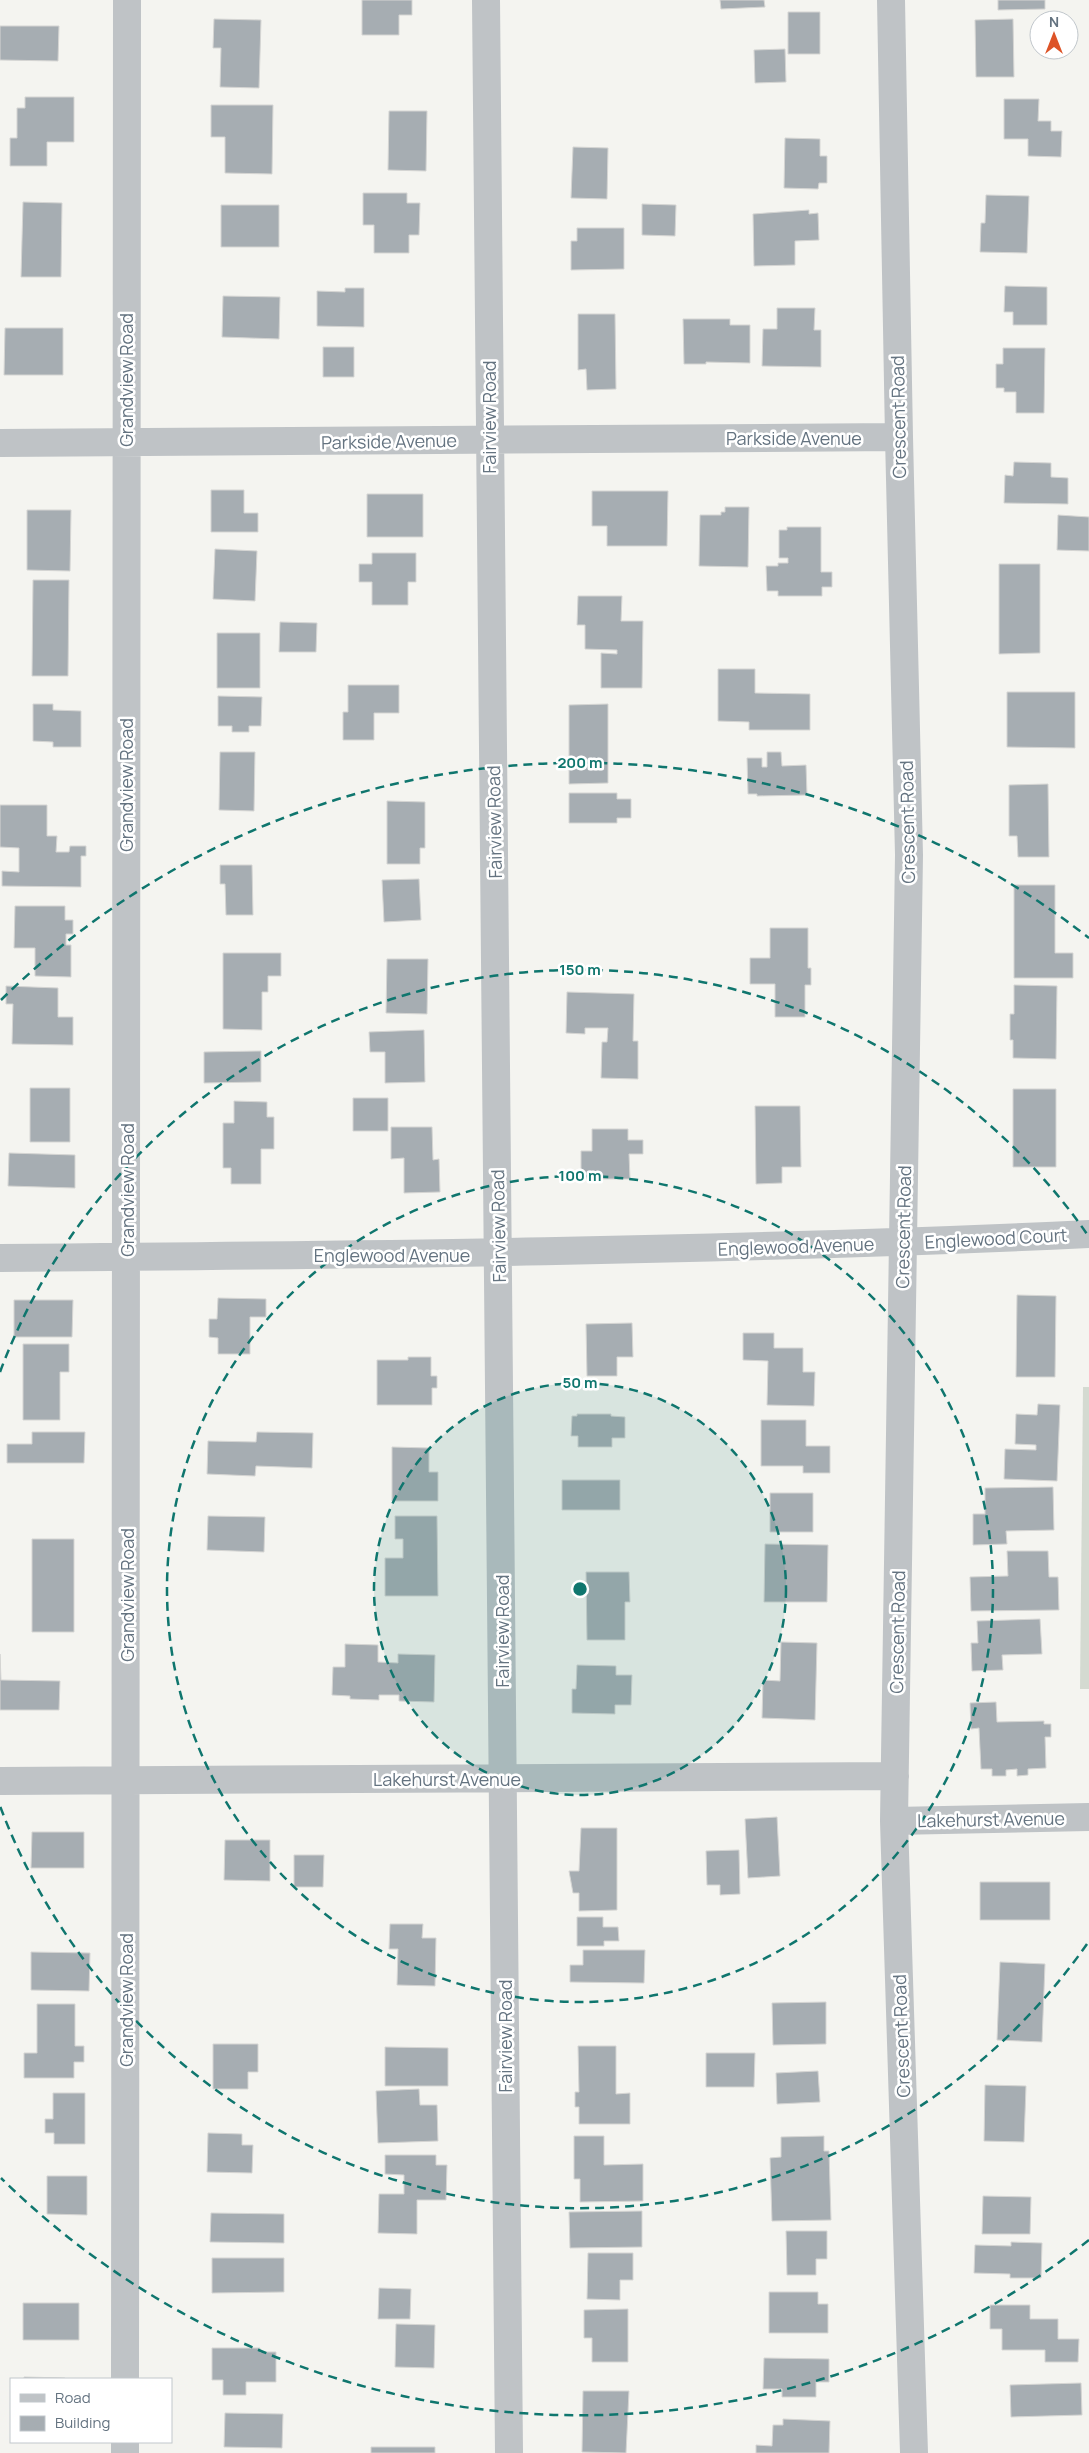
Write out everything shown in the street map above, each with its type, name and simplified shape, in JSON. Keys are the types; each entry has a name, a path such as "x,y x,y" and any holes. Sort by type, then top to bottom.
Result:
{"street":[{"name":"Grandview Road","path":"125,2378 127,0"},
{"name":"Fairview Road","path":"486,0 499,1254 508,2453"},
{"name":"Crescent Road","path":"892,0 899,437 909,855 894,1821 914,2453"},
{"name":"Parkside Avenue","path":"0,443 899,437"},
{"name":"Englewood Court","path":"903,1243 1089,1234"},
{"name":"Englewood Avenue","path":"0,1258 499,1254 903,1243"},
{"name":"Lakehurst Avenue","path":"0,1781 127,1782 895,1776"},
{"name":"Lakehurst Avenue","path":"894,1821 1089,1817"}],"shaded area":[{"path":"1083,1387 1089,1387 1089,1689 1080,1689"}],"building":[{"path":"362,0 412,0 412,15 399,15 399,35 362,35"},
{"path":"720,0 764,0 765,7 721,9"},
{"path":"998,0 1045,0 1045,9 998,10"},
{"path":"788,12 820,12 820,54 788,54"},
{"path":"214,19 261,20 259,88 220,87 221,48 213,48"},
{"path":"1013,19 1014,77 976,77 975,20"},
{"path":"0,26 59,26 58,61 0,60"},
{"path":"785,49 786,82 755,83 754,50"},
{"path":"25,97 74,97 74,142 47,142 47,166 10,166 10,138 17,138 17,108 25,108"},
{"path":"1004,99 1039,99 1038,121 1051,121 1051,131 1062,131 1061,157 1028,156 1028,139 1004,139"},
{"path":"211,105 273,105 272,174 225,173 225,137 211,137"},
{"path":"389,111 427,111 426,171 388,170"},
{"path":"785,138 820,139 820,156 827,156 827,183 819,183 818,189 784,188"},
{"path":"573,147 608,148 607,199 571,198"},
{"path":"363,193 407,193 407,203 420,203 419,235 409,235 409,253 374,253 374,225 363,225"},
{"path":"986,195 1029,196 1027,253 980,252 981,223 985,223"},
{"path":"23,202 62,203 61,277 21,277"},
{"path":"642,204 676,205 675,236 642,235"},
{"path":"221,205 279,205 279,247 221,247"},
{"path":"809,210 809,214 818,213 819,240 795,241 795,265 754,266 753,214"},
{"path":"577,228 624,228 624,269 571,270 571,241 577,241"},
{"path":"1005,286 1047,287 1047,325 1013,325 1013,312 1004,312"},
{"path":"345,288 364,288 364,327 317,326 317,291 345,292"},
{"path":"223,296 280,297 279,339 222,337"},
{"path":"777,308 815,308 814,330 821,330 821,367 762,366 763,329 777,329"},
{"path":"578,314 615,314 616,389 587,390 586,369 578,370"},
{"path":"683,319 730,319 730,325 750,325 750,363 706,362 706,364 684,364"},
{"path":"5,328 63,328 63,375 4,375"},
{"path":"323,347 354,347 354,377 323,377"},
{"path":"1003,348 1045,348 1044,413 1016,413 1016,392 1004,392 1004,388 996,388 996,364 1003,364"},
{"path":"1014,462 1051,463 1051,477 1068,478 1068,504 1004,503 1005,475 1013,476"},
{"path":"211,490 244,490 244,513 258,513 258,532 211,532"},
{"path":"592,491 668,491 667,546 607,546 607,526 592,526"},
{"path":"367,494 423,494 423,537 367,537"},
{"path":"725,507 749,507 748,567 699,566 700,515 721,515 721,512 725,512"},
{"path":"27,510 71,510 70,571 27,570"},
{"path":"1058,515 1089,517 1089,551 1057,550"},
{"path":"787,527 821,527 821,572 832,572 832,587 822,587 822,596 778,596 778,591 767,591 766,566 778,566 778,563 788,563 788,558 779,558 779,530 787,530"},
{"path":"215,549 257,551 255,601 213,599"},
{"path":"372,553 416,553 416,582 408,582 408,605 372,605 372,582 359,582 359,564 372,564"},
{"path":"999,564 1040,564 1040,653 999,654"},
{"path":"33,580 69,580 68,676 32,676"},
{"path":"578,596 622,596 621,621 643,621 642,688 601,688 601,653 617,654 617,650 585,649 585,625 577,625"},
{"path":"280,622 317,623 316,652 279,652"},
{"path":"217,633 260,633 260,688 217,688"},
{"path":"718,669 755,669 755,693 810,694 810,730 749,730 749,722 718,721"},
{"path":"348,685 399,685 399,713 374,713 374,740 343,740 343,712 348,712"},
{"path":"1007,692 1075,692 1075,748 1007,747"},
{"path":"218,696 262,697 261,726 249,726 249,732 232,732 232,726 218,726"},
{"path":"33,704 53,704 53,710 81,711 81,747 53,747 53,742 33,741"},
{"path":"608,704 608,783 569,784 569,705"},
{"path":"220,752 255,752 254,811 219,810"},
{"path":"767,752 781,752 782,766 806,765 807,795 757,796 757,794 748,794 747,758 762,758 762,767 767,767"},
{"path":"1048,784 1049,857 1018,857 1017,836 1009,836 1009,785"},
{"path":"569,793 617,793 617,799 631,799 631,818 617,818 617,823 569,823"},
{"path":"387,801 425,802 425,848 420,848 420,864 387,864"},
{"path":"0,805 47,805 47,836 57,836 56,852 69,852 70,846 86,846 86,856 81,856 81,887 2,886 2,871 19,872 19,848 0,847"},
{"path":"220,865 252,865 253,915 226,915 225,884 220,884"},
{"path":"419,879 421,920 384,922 382,880"},
{"path":"1014,885 1055,885 1055,953 1073,953 1073,978 1014,978"},
{"path":"15,906 65,906 65,920 73,920 73,934 66,934 66,945 71,945 71,977 35,976 35,948 14,948"},
{"path":"770,928 808,928 808,968 811,968 811,985 805,985 805,1017 775,1017 775,984 750,984 750,958 770,958"},
{"path":"223,953 281,953 281,976 268,976 268,992 262,992 262,1030 223,1029"},
{"path":"387,959 428,959 427,1014 386,1013"},
{"path":"1014,985 1057,986 1056,1059 1013,1058 1013,1040 1010,1040 1010,1014 1014,1014"},
{"path":"6,986 58,988 58,1017 73,1017 73,1045 12,1044 13,1004 6,1004"},
{"path":"567,992 634,994 633,1041 638,1041 638,1079 601,1078 602,1042 607,1042 608,1028 585,1028 585,1034 566,1033"},
{"path":"424,1030 425,1082 385,1083 385,1052 370,1052 369,1032"},
{"path":"261,1051 261,1082 204,1083 204,1052"},
{"path":"30,1088 70,1088 70,1142 30,1142"},
{"path":"1013,1089 1056,1089 1056,1167 1013,1167"},
{"path":"353,1098 388,1098 388,1131 353,1131"},
{"path":"234,1101 267,1102 267,1117 274,1117 274,1149 261,1149 261,1184 231,1184 231,1168 223,1168 223,1123 234,1123"},
{"path":"755,1106 800,1106 801,1167 782,1167 782,1183 756,1184"},
{"path":"391,1127 432,1127 433,1160 439,1159 440,1192 404,1193 404,1158 391,1159"},
{"path":"592,1129 628,1129 628,1140 643,1140 643,1154 629,1154 630,1179 581,1179 581,1151 592,1151"},
{"path":"9,1153 75,1155 75,1188 8,1186"},
{"path":"1017,1295 1056,1296 1055,1377 1016,1377"},
{"path":"218,1298 266,1299 266,1317 250,1317 250,1354 218,1354 218,1338 209,1337 209,1319 217,1319"},
{"path":"14,1300 73,1300 72,1337 14,1337"},
{"path":"632,1323 633,1357 617,1357 617,1376 587,1376 586,1324"},
{"path":"743,1333 774,1333 774,1348 803,1348 803,1372 815,1372 814,1406 767,1405 768,1361 743,1360"},
{"path":"23,1344 69,1344 69,1372 60,1372 60,1420 23,1420"},
{"path":"408,1357 431,1357 431,1376 437,1376 437,1388 432,1388 432,1405 377,1405 377,1360 408,1360"},
{"path":"1038,1404 1060,1405 1057,1481 1004,1479 1005,1449 1036,1450 1036,1445 1015,1444 1016,1414 1037,1415"},
{"path":"577,1414 611,1414 611,1416 625,1417 625,1438 612,1438 612,1447 578,1447 578,1436 571,1436 572,1416 577,1416"},
{"path":"761,1420 806,1420 806,1446 830,1446 830,1473 803,1473 803,1466 761,1466"},
{"path":"32,1432 85,1432 84,1463 7,1463 7,1444 32,1444"},
{"path":"257,1432 313,1433 312,1468 256,1466 255,1476 207,1474 208,1441 256,1442"},
{"path":"392,1447 429,1448 429,1472 438,1472 438,1501 392,1501"},
{"path":"562,1480 620,1480 620,1510 562,1510"},
{"path":"1053,1487 1054,1530 1006,1531 1007,1544 973,1545 973,1514 985,1514 985,1488"},
{"path":"770,1493 813,1493 813,1532 770,1532"},
{"path":"208,1516 265,1517 264,1552 207,1550"},
{"path":"395,1516 437,1516 438,1596 385,1596 385,1558 403,1558 403,1539 395,1539"},
{"path":"32,1539 74,1539 74,1632 32,1632"},
{"path":"765,1544 828,1545 827,1602 764,1602"},
{"path":"1007,1551 1048,1551 1049,1577 1058,1577 1059,1610 971,1611 970,1577 1008,1576"},
{"path":"586,1572 629,1572 630,1602 625,1602 625,1640 587,1640"},
{"path":"1040,1619 1042,1654 1002,1655 1003,1670 972,1671 971,1643 978,1643 977,1621"},
{"path":"781,1642 817,1643 815,1720 762,1718 763,1680 780,1681"},
{"path":"345,1644 378,1645 378,1662 398,1663 398,1654 435,1655 434,1702 399,1701 399,1695 379,1695 379,1700 350,1699 350,1696 332,1695 333,1667 345,1667"},
{"path":"0,1654 1,1680 60,1681 59,1710 0,1710"},
{"path":"577,1665 616,1666 616,1675 632,1675 631,1705 615,1705 615,1714 572,1713 572,1689 576,1689"},
{"path":"996,1702 997,1722 1044,1721 1044,1724 1051,1724 1051,1737 1045,1737 1046,1768 1028,1769 1028,1775 1017,1776 1017,1769 1006,1770 1006,1776 992,1776 992,1769 981,1769 979,1728 971,1729 970,1703"},
{"path":"777,1817 780,1876 748,1878 745,1819"},
{"path":"581,1828 617,1828 617,1910 579,1911 579,1893 573,1893 569,1871 579,1871"},
{"path":"32,1832 84,1832 84,1868 31,1868"},
{"path":"225,1840 270,1840 270,1881 224,1880"},
{"path":"739,1850 740,1894 720,1895 720,1885 707,1885 706,1851"},
{"path":"294,1855 324,1855 323,1887 294,1887"},
{"path":"980,1882 1050,1882 1050,1920 980,1920"},
{"path":"577,1917 603,1917 603,1927 618,1927 619,1941 604,1941 604,1946 577,1946"},
{"path":"390,1924 423,1924 422,1938 436,1938 435,1986 397,1985 398,1949 389,1949"},
{"path":"583,1950 645,1950 644,1983 570,1982 570,1965 583,1965"},
{"path":"31,1952 90,1953 89,1991 31,1990"},
{"path":"1000,1962 1045,1964 1042,2042 997,2040"},
{"path":"826,2002 826,2044 773,2045 772,2003"},
{"path":"37,2004 75,2004 75,2046 84,2046 84,2062 74,2062 74,2078 24,2078 24,2053 37,2053"},
{"path":"213,2044 258,2044 258,2072 248,2072 248,2089 213,2089"},
{"path":"578,2046 616,2046 616,2094 630,2093 630,2124 579,2124 579,2107 575,2107 575,2092 579,2092"},
{"path":"385,2047 448,2048 448,2086 385,2086"},
{"path":"706,2053 755,2053 754,2087 706,2087"},
{"path":"818,2071 820,2102 777,2104 776,2073"},
{"path":"985,2085 1026,2086 1024,2142 984,2141"},
{"path":"419,2089 420,2105 437,2105 438,2141 378,2143 376,2091"},
{"path":"53,2093 85,2093 85,2144 54,2144 54,2133 45,2133 45,2119 53,2119"},
{"path":"208,2133 242,2134 242,2145 253,2145 252,2173 207,2172"},
{"path":"574,2136 604,2136 604,2165 643,2164 643,2201 580,2202 580,2179 574,2179"},
{"path":"824,2136 824,2151 829,2151 831,2220 772,2221 770,2158 781,2157 781,2137"},
{"path":"385,2155 436,2155 436,2165 447,2165 446,2200 417,2200 417,2234 378,2233 379,2194 404,2194 404,2175 385,2174"},
{"path":"47,2176 87,2176 87,2215 47,2214"},
{"path":"983,2196 1031,2197 1030,2234 982,2234"},
{"path":"642,2211 642,2247 570,2248 569,2212"},
{"path":"211,2213 284,2214 284,2243 210,2242"},
{"path":"786,2231 827,2231 827,2259 816,2259 816,2275 787,2275"},
{"path":"1011,2242 1042,2243 1041,2278 1010,2278 1010,2274 974,2273 975,2245 1011,2246"},
{"path":"588,2253 633,2253 633,2280 620,2280 620,2300 587,2299"},
{"path":"212,2258 284,2258 284,2292 212,2293"},
{"path":"379,2288 411,2289 410,2319 378,2319"},
{"path":"769,2292 818,2292 818,2304 828,2304 828,2333 769,2333"},
{"path":"23,2303 79,2303 79,2340 23,2340"},
{"path":"990,2305 1030,2305 1030,2319 1058,2319 1058,2339 1079,2339 1078,2362 1045,2362 1045,2350 1002,2350 1002,2329 990,2329"},
{"path":"628,2309 628,2362 592,2362 592,2338 584,2338 584,2310"},
{"path":"396,2324 435,2325 434,2368 395,2367"},
{"path":"212,2348 260,2348 260,2352 276,2352 276,2382 246,2382 246,2395 223,2395 223,2380 212,2380"},
{"path":"764,2358 829,2359 829,2382 816,2382 816,2397 782,2397 782,2389 763,2389"},
{"path":"24,2377 65,2378 24,2378"},
{"path":"1081,2383 1082,2415 1011,2417 1010,2385"},
{"path":"583,2391 629,2391 626,2453 582,2452"},
{"path":"225,2413 283,2414 282,2448 224,2447"},
{"path":"783,2419 830,2421 829,2453 756,2453 756,2445 772,2446 773,2425 783,2425"},
{"path":"371,2447 435,2447 435,2453 371,2453"}]}
